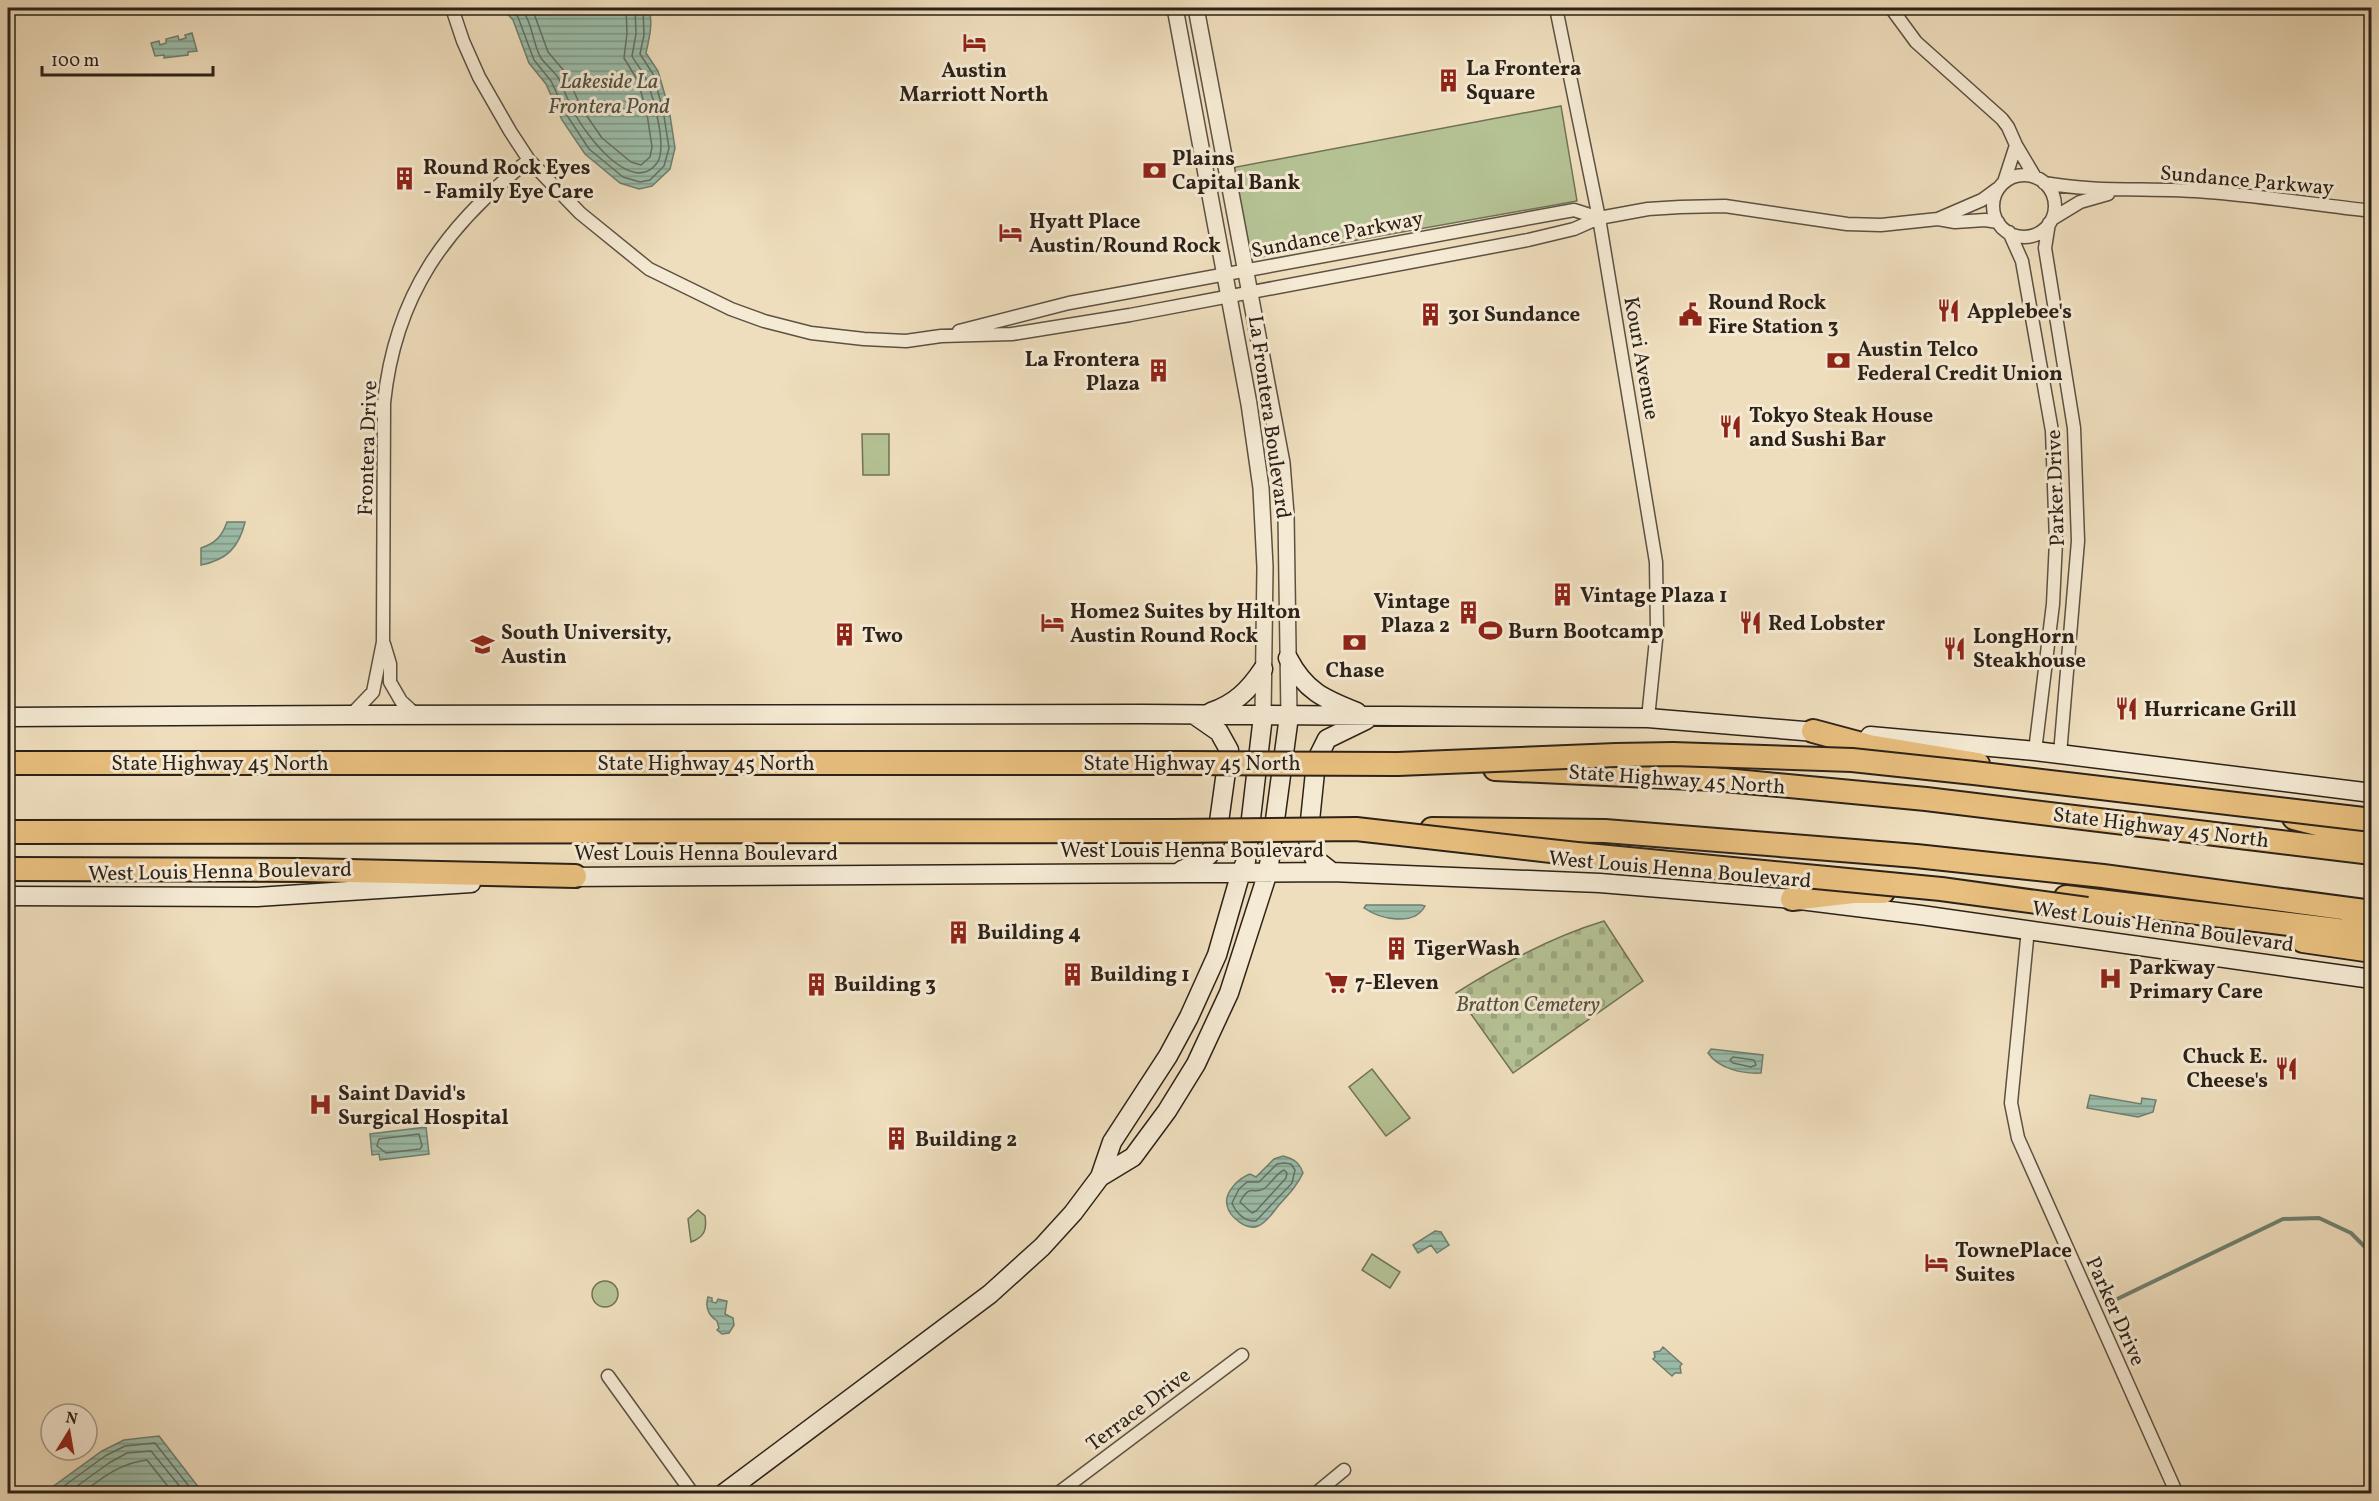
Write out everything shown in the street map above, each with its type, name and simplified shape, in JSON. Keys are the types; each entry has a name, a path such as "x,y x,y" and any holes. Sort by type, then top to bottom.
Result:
{"highway":[{"path":"1813,731 1869,746 2277,814 2372,838"},
{"path":"1398,764 1628,754 1727,754 1852,760 2372,820"},
{"name":"State Highway 45 North","path":"8,763 1398,764 1713,778 1926,799 2372,853"},
{"path":"1356,829 1578,854 1941,889 2372,951"},
{"path":"8,832 1356,829 1605,831 1916,856 2103,876 2372,912"},
{"path":"8,869 303,870 575,876"},
{"path":"1792,899 1853,892 2043,895 2338,930 2372,931"}],"main road":[{"path":"1287,658 1297,676 1310,689 1328,700 1370,717"},
{"path":"1196,716 1232,704 1244,694 1263,669"},
{"path":"8,717 415,714 1648,718 2036,751 2372,793"},
{"path":"1179,872 1209,855 1217,836 1229,750 1219,732 1196,716"},
{"name":"La Frontera Boulevard","path":"1100,1177 1112,1142 1179,1037 1217,955 1246,861 1263,716"},
{"name":"La Frontera Boulevard","path":"1100,1177 1133,1157 1167,1111 1197,1064 1229,993 1268,872 1289,716"},
{"path":"1332,872 1314,858 1308,840 1318,757 1327,739 1370,717"},
{"name":"West Louis Henna Boulevard","path":"8,896 257,897 575,876 1332,872 1600,883 1792,899 2028,929 2372,979"},
{"path":"1179,1037 1204,1048"},
{"path":"723,1494 937,1335 1017,1271 1073,1213 1100,1177"}],"street":[{"name":"Sundance Parkway","path":"452,8 479,77 529,160 580,213 649,269 730,309 764,321 811,333 906,341 940,336 1070,303 1574,210 1599,218"},
{"name":"La Frontera Boulevard","path":"1175,8 1253,428 1262,499 1265,567 1263,716"},
{"name":"La Frontera Boulevard","path":"1197,8 1273,411 1284,485 1288,568 1289,716"},
{"name":"Kouri Avenue","path":"1557,8 1599,218 1656,562 1657,630 1648,718"},
{"path":"1891,8 1916,42 2002,119 2016,145 2054,200 2050,221 2033,236 2019,236 2008,232 1998,222 1993,206 2016,145"},
{"name":"Frontera Drive","path":"383,642 384,403 386,380 395,341 408,306 438,250 479,203 529,160"},
{"path":"2001,185 2013,177 2024,175 2040,180"},
{"name":"Sundance Parkway","path":"2040,180 2069,187 2118,191 2208,192 2372,212"},
{"name":"Sundance Parkway","path":"1938,219 1982,200 2001,185"},
{"name":"Sundance Parkway","path":"2050,221 2080,201 2118,191"},
{"name":"Sundance Parkway","path":"940,336 1012,334 1250,293 1528,240 1574,229 1599,218 1648,209 1725,206 1847,224 1881,225 1938,219 1955,222 1985,220 1998,222"},
{"name":"Parker Drive","path":"2050,221 2045,248 2074,428 2078,541 2060,754"},
{"name":"Parker Drive","path":"2008,232 2022,261 2052,431 2056,541 2053,604 2036,751"},
{"path":"2041,359 2062,355"},
{"path":"2056,541 2078,541"},
{"path":"351,714 373,692 383,642"},
{"path":"383,642 390,664 390,682 401,701 415,714"},
{"name":"Parker Drive","path":"2028,929 2011,1103 2018,1138 2177,1494"},
{"name":"Terrace Drive","path":"1057,1494 1242,1355"},
{"path":"608,1376 693,1494"},
{"path":"1315,1494 1344,1470"}],"green space":[{"path":"1561,106 1577,201 1250,259 1231,168"},
{"path":"862,434 889,434 889,475 863,475"},
{"name":"Bratton Cemetery","path":"1604,921 1643,981 1513,1073 1456,993 1528,952 1584,927"},
{"path":"1372,1069 1410,1118 1386,1136 1349,1087"},
{"path":"698,1210 705,1216 706,1225 702,1235 691,1242 688,1219"},
{"path":"1372,1254 1400,1272 1390,1288 1362,1270"},
{"path":"605,1281 614,1285 618,1294 614,1303 605,1307 596,1303 592,1294 596,1285"}],"water":[{"name":"Lakeside La Frontera Pond","path":"502,8 648,8 651,24 646,53 658,71 669,109 675,148 670,169 652,186 639,189 620,183 585,154 562,120 546,84 529,63 513,20"},
{"path":"192,33 197,51 188,52 188,55 164,58 164,55 155,56 151,43 159,41 160,45 166,43 166,39 178,36 179,40"},
{"path":"227,522 245,522 235,546 218,560 201,565 201,548 218,538"},
{"path":"1366,905 1425,906 1413,917 1396,919 1371,912 1364,908"},
{"path":"1711,1049 1763,1055 1761,1073 1747,1073 1725,1067 1708,1053"},
{"path":"2090,1095 2141,1104 2142,1098 2156,1100 2153,1112 2138,1117 2087,1108"},
{"path":"426,1127 429,1154 380,1160 379,1154 372,1155 370,1134"},
{"path":"1283,1156 1300,1166 1303,1173 1298,1182 1261,1225 1249,1227 1239,1222 1228,1210 1227,1205 1228,1195 1233,1186 1250,1174 1256,1177 1274,1159"},
{"path":"1435,1231 1441,1232 1449,1245 1437,1253 1431,1245 1418,1253 1413,1245"},
{"path":"708,1297 716,1303 718,1299 727,1301 725,1314 733,1318 734,1325 729,1333 722,1334 717,1330 719,1328 717,1321 711,1316 707,1307"},
{"path":"1663,1347 1682,1364 1681,1373 1675,1373 1672,1376 1653,1359 1654,1352 1660,1351"},
{"path":"159,1436 203,1493 44,1493 87,1462 99,1462 99,1453 124,1440"}],"waterway":[{"path":"2113,1301 2283,1219 2319,1218 2351,1233 2372,1254"}],"place":[{"name":"Austin Marriott North","path":"974,42"},
{"name":"La Frontera Square","path":"1448,80"},
{"name":"Plains Capital Bank","path":"1154,170"},
{"name":"Round Rock Eyes - Family Eye Care","path":"405,179"},
{"name":"Hyatt Place Austin/Round Rock","path":"1011,233"},
{"name":"Applebee's","path":"1949,311"},
{"name":"301 Sundance","path":"1430,314"},
{"name":"Round Rock Fire Station 3","path":"1690,314"},
{"name":"Austin Telco Federal Credit Union","path":"1839,361"},
{"name":"La Frontera Plaza","path":"1158,371"},
{"name":"Tokyo Steak House and Sushi Bar","path":"1731,427"},
{"name":"Vintage Plaza 1","path":"1562,595"},
{"name":"Vintage Plaza 2","path":"1468,613"},
{"name":"Home2 Suites by Hilton Austin Round Rock","path":"1052,623"},
{"name":"Red Lobster","path":"1750,623"},
{"name":"Burn Bootcamp","path":"1490,631"},
{"name":"Two","path":"844,635"},
{"name":"Chase","path":"1355,642"},
{"name":"South University, Austin","path":"483,644"},
{"name":"LongHorn Steakhouse","path":"1955,648"},
{"name":"Hurricane Grill","path":"2126,709"},
{"name":"Building 4","path":"959,932"},
{"name":"TigerWash","path":"1396,948"},
{"name":"Building 1","path":"1072,974"},
{"name":"Parkway Primary Care","path":"2111,979"},
{"name":"7-Eleven","path":"1337,982"},
{"name":"Building 3","path":"816,984"},
{"name":"Chuck E. Cheese's","path":"2286,1068"},
{"name":"Saint David's Surgical Hospital","path":"320,1105"},
{"name":"Building 2","path":"897,1139"},
{"name":"TownePlace Suites","path":"1937,1262"}]}
